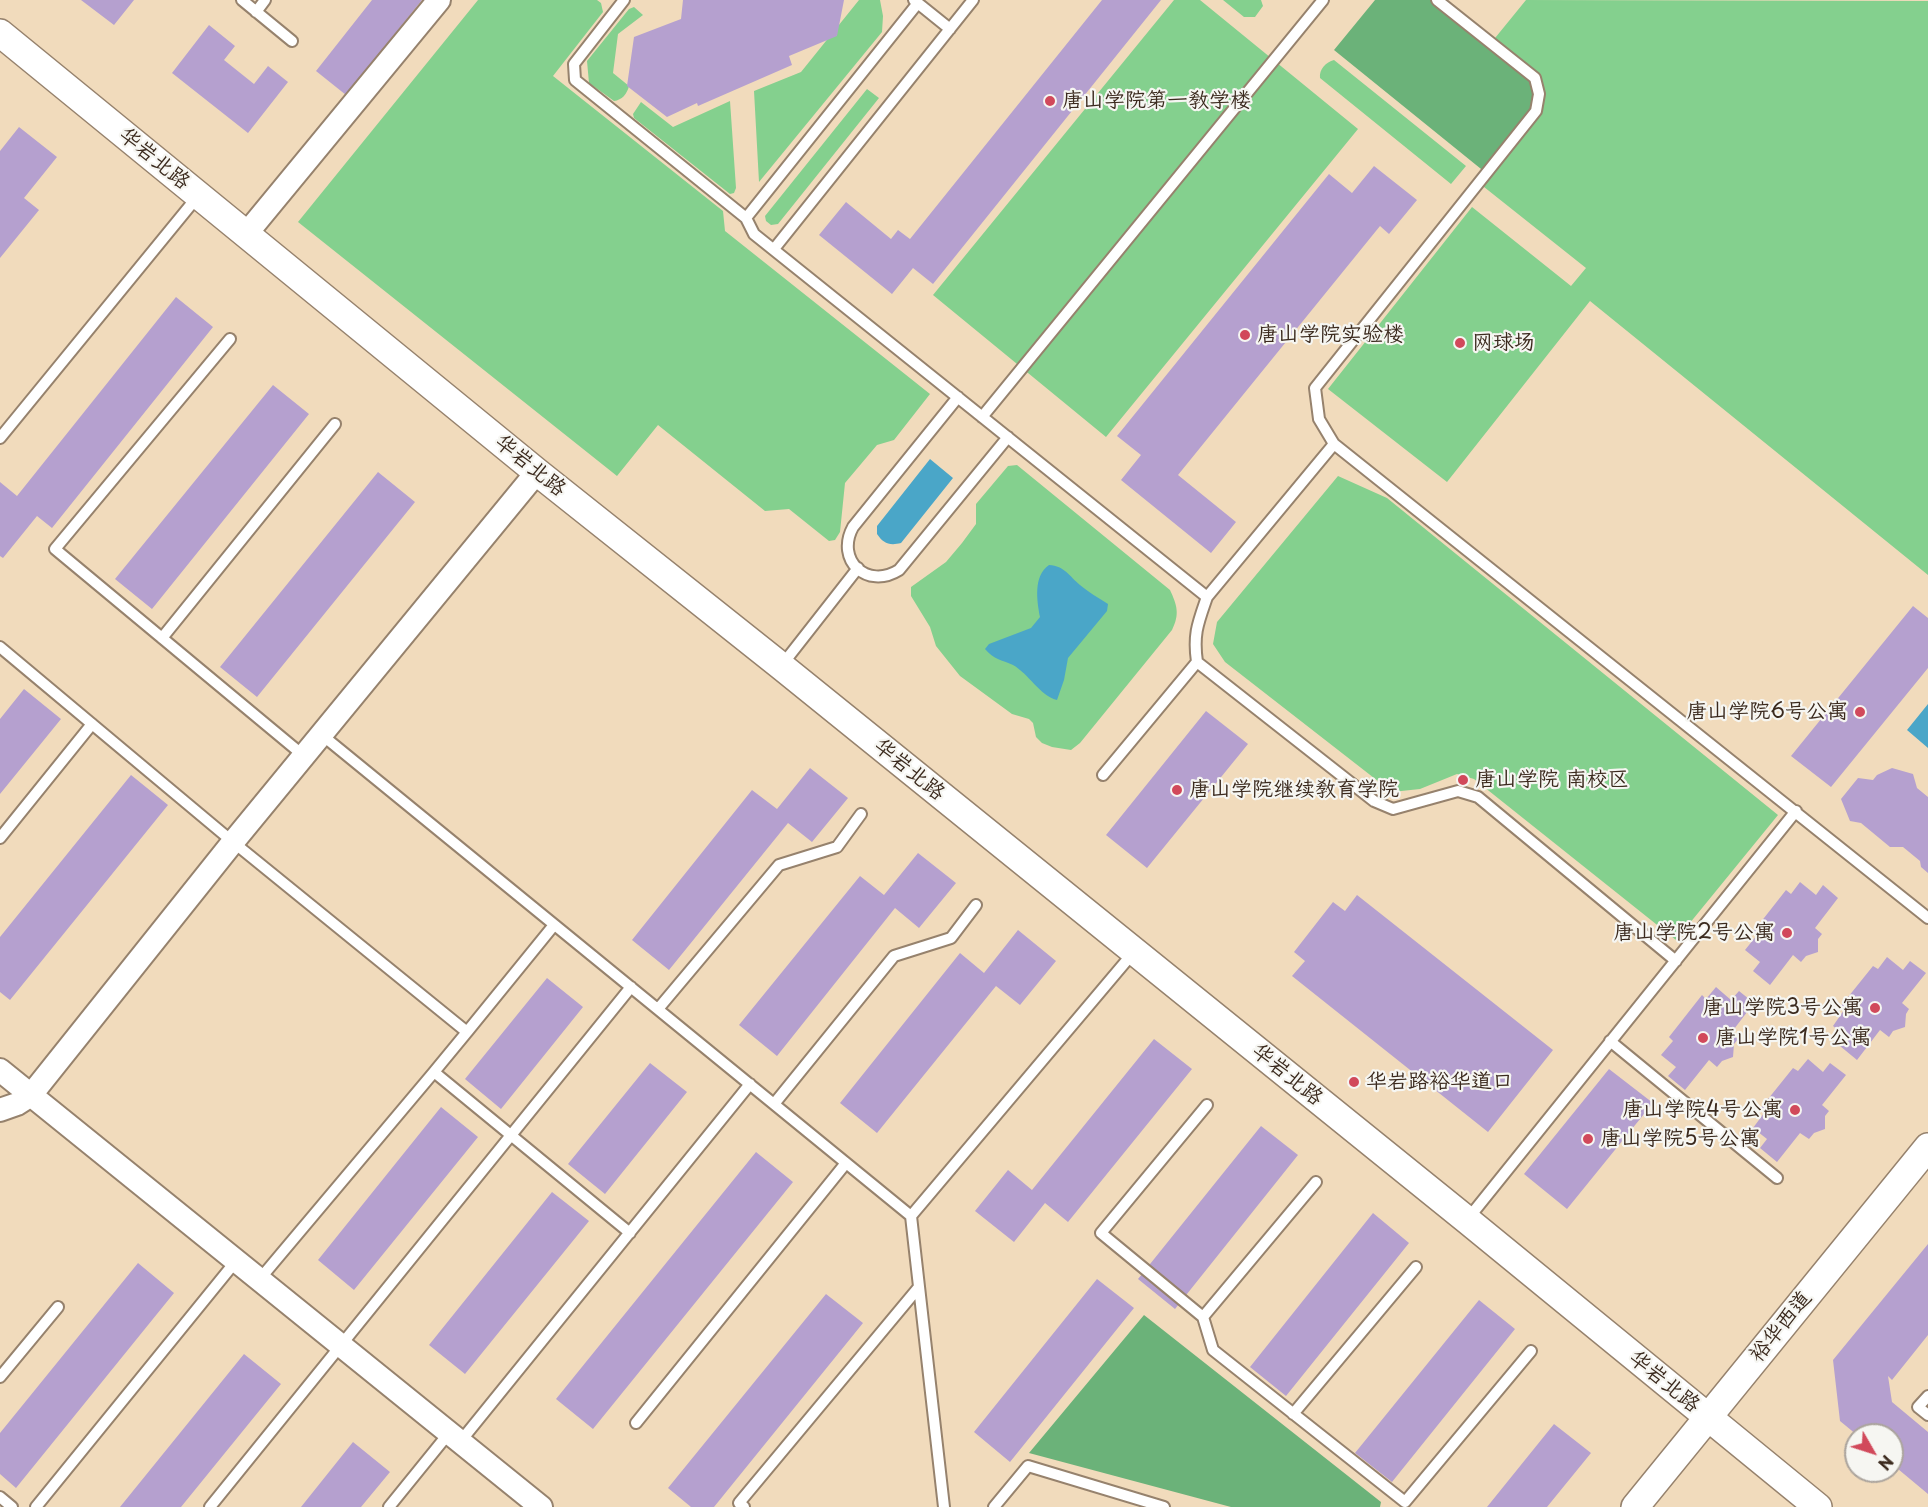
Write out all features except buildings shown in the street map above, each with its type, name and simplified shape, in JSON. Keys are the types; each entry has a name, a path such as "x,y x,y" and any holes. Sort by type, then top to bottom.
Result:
{"street":[{"path":"247,233 439,0"},
{"name":"华岩北路","path":"0,33 537,472 1467,1220 1818,1507"},
{"path":"0,1110 17,1104 31,1095 233,842 537,472"},
{"path":"0,1070 541,1507"},
{"name":"裕华西道","path":"1635,1507 1928,1147"}],"lane":[{"path":"242,0 292,41"},
{"path":"256,12 265,0"},
{"path":"624,0 574,64 575,80 746,218 754,234 1207,597"},
{"path":"774,249 973,0"},
{"path":"982,417 1323,0"},
{"path":"1437,0 1535,78 1539,94 1536,111 1315,388 1319,419 1334,444 1928,918"},
{"path":"746,218 916,2 950,29"},
{"path":"2,430 199,196"},
{"path":"230,339 55,549 304,756"},
{"path":"958,397 853,526 846,546 848,556 858,568 871,577 881,578 899,570 1008,437"},
{"path":"162,638 335,424"},
{"path":"1334,444 1207,597 1197,624 1194,643 1197,662 1374,801 1393,809 1458,791 1478,797 1676,961"},
{"path":"781,666 858,568"},
{"path":"0,647 233,842 467,1032"},
{"path":"1103,775 1197,662"},
{"path":"0,838 92,724"},
{"path":"322,735 911,1216 944,1507"},
{"path":"1467,1220 1796,811"},
{"path":"658,1009 780,865 837,847 861,814"},
{"path":"774,1104 894,956 951,938 976,905"},
{"path":"259,1280 434,1072 554,924"},
{"path":"911,1216 1134,952"},
{"path":"210,1507 631,987"},
{"path":"1610,1041 1777,1178"},
{"path":"434,1072 630,1233"},
{"path":"389,1507 455,1438 630,1233 750,1084"},
{"path":"1207,1105 1101,1233 1203,1317 1213,1350 1403,1504 1531,1351"},
{"path":"636,1423 846,1163"},
{"path":"1203,1317 1316,1182"},
{"path":"36,1507 236,1261"},
{"path":"1293,1414 1416,1267"},
{"path":"744,1507 740,1503 919,1287"},
{"path":"0,1377 58,1307"},
{"path":"1928,1396 1918,1407 1928,1415"},
{"path":"994,1507 1028,1466 1158,1506"},
{"path":"0,1497 12,1507"}],"green space":[{"path":"478,0 597,0 601,3 603,12 553,76 723,211 725,231 930,394 894,440 877,445 845,483 840,532 835,540 829,541 789,509 765,511 658,425 617,476 298,222"},
{"path":"859,0 880,0 883,16 882,32 759,182 754,91 801,72"},
{"path":"1174,0 1200,0 1358,129 1106,437 933,295"},
{"path":"1223,0 1261,0 1263,6 1255,17 1244,17"},
{"path":"1375,0 1437,0 1535,78 1536,111 1486,173 1334,50"},
{"path":"1526,0 1928,1 1928,575 1590,301 1447,482 1328,389 1472,207 1571,286 1586,268 1479,183 1536,111 1491,43"},
{"path":"634,7 643,15 618,34 613,73 629,86 624,96 614,101 589,83 587,61 629,9"},
{"path":"1334,60 1466,166 1451,184 1320,78 1324,66"},
{"path":"867,89 879,98 778,224 771,225 766,221 765,216"},
{"path":"730,101 736,188 734,193 730,194 634,118 633,114 641,102 673,127"},
{"path":"1017,465 1170,590 1176,605 1177,614 1172,630 1080,743 1071,750 1042,743 1036,737 1033,723 1029,719 1012,714 960,676 936,646 930,627 911,596 911,587 946,562 976,524 976,504 1008,466"},
{"path":"1338,476 1387,498 1778,815 1676,940 1474,779 1457,774 1420,789 1392,792 1225,662 1213,644 1217,622"},
{"path":"1144,1315 1381,1502 1380,1507 1231,1507 1029,1453"}],"water":[{"path":"930,459 953,478 901,543 884,542 877,534 877,526"},
{"path":"1049,565 1063,569 1083,588 1108,604 1107,611 1068,658 1057,700 1045,694 1019,669 994,657 985,649 989,644 1031,628 1040,617 1038,582"},
{"path":"1928,704 1928,748 1907,730"}],"place":[{"name":"唐山学院第一教学楼","path":"1050,101"},
{"name":"唐山学院实验楼","path":"1245,335"},
{"name":"网球场","path":"1460,343"},
{"name":"唐山学院6号公寓","path":"1860,712"},
{"name":"唐山学院 南校区","path":"1463,780"},
{"name":"唐山学院继续教育学院","path":"1177,790"},
{"name":"唐山学院2号公寓","path":"1787,933"},
{"name":"唐山学院3号公寓","path":"1875,1008"},
{"name":"唐山学院1号公寓","path":"1703,1038"},
{"name":"华岩路裕华道口","path":"1354,1082"},
{"name":"唐山学院4号公寓","path":"1795,1110"},
{"name":"唐山学院5号公寓","path":"1588,1139"}]}
